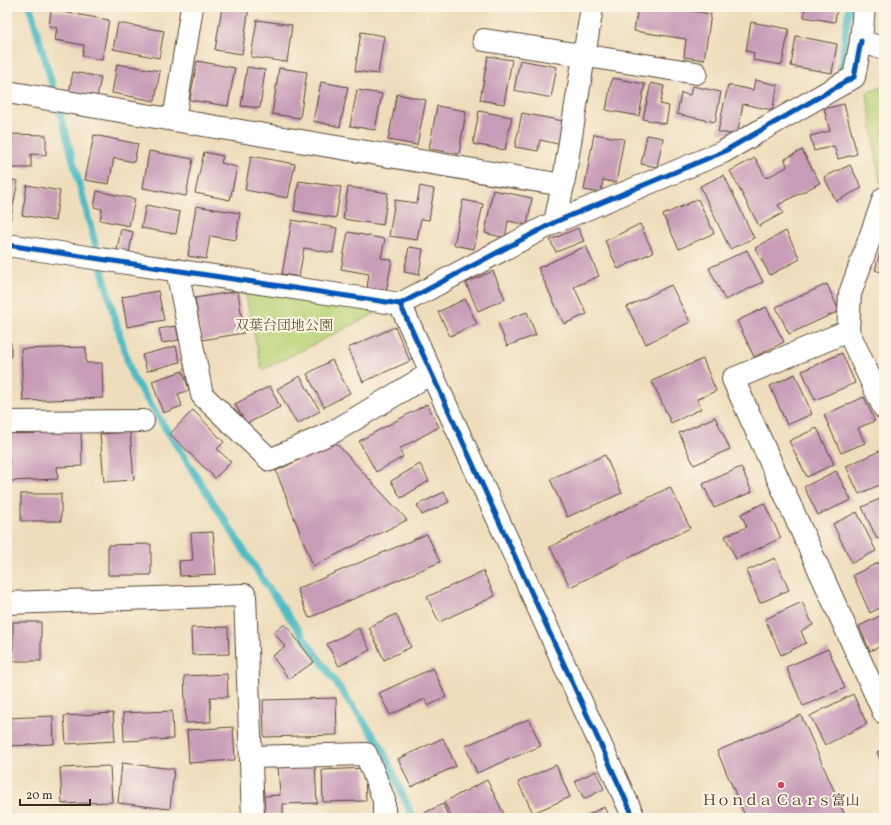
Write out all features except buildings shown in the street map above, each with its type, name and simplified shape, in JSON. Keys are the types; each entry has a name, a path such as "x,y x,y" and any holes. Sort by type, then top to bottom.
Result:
{"street":[{"path":"174,120 192,7"},
{"path":"555,222 563,185 592,7"},
{"path":"7,245 400,304 555,222 723,152 854,77 861,42 864,7"},
{"path":"484,40 696,73"},
{"path":"861,42 884,49"},
{"path":"7,92 563,185"},
{"path":"884,198 850,294 848,331 884,408"},
{"path":"177,270 202,395 270,460 336,432 431,373"},
{"path":"400,304 634,818"},
{"path":"848,331 733,379 884,713"},
{"path":"7,422 143,421"},
{"path":"7,603 245,595 252,818"},
{"path":"251,757 366,754 384,800 384,818"}],"green space":[{"path":"884,86 884,183 880,182 867,93"},
{"name":"双葉台団地公園","path":"244,287 380,311 262,370"}],"waterway":[{"path":"30,7 132,376 265,583 381,746 413,818"},
{"path":"841,68 849,7"}],"cycle path":[{"path":"7,245 400,304 555,222 723,152 854,77 861,41"},
{"path":"400,304 634,818"}],"place":[{"name":"Ｈｏｎｄａ Ｃａｒｓ富山","path":"781,785"}]}
